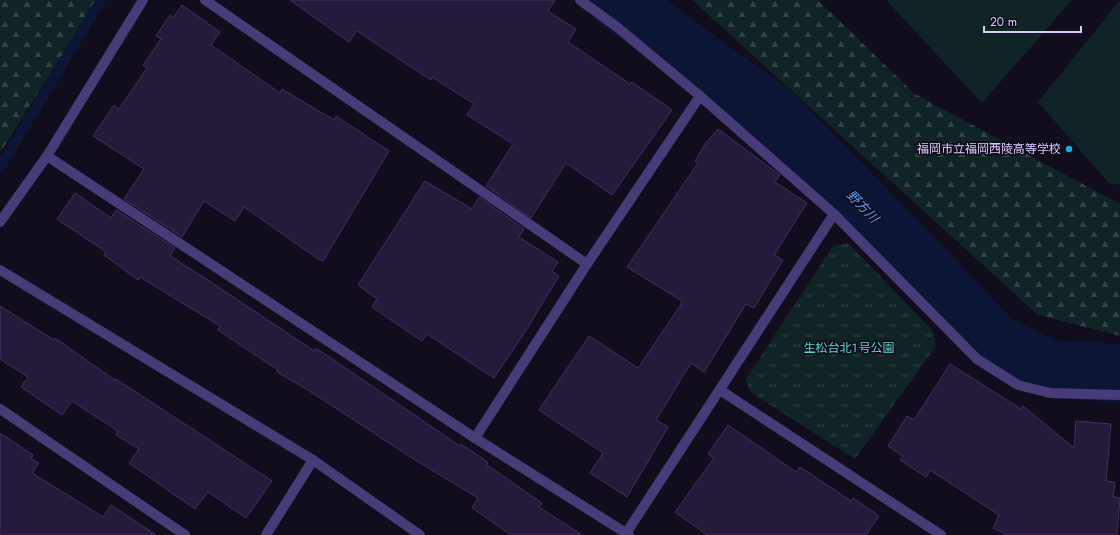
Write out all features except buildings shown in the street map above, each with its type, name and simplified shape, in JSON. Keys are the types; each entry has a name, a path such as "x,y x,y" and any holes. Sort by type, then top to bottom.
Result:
{"street":[{"path":"0,222 47,156 143,0"},
{"path":"205,0 587,264"},
{"path":"580,0 617,27 700,96 834,214 977,359 1018,385 1050,393 1120,395"},
{"path":"475,438 587,264 700,96"},
{"path":"47,156 475,438 627,534 834,214"},
{"path":"0,270 313,460 408,532 420,535"},
{"path":"720,390 941,535"},
{"path":"0,409 185,535"},
{"path":"266,535 313,460"}],"green space":[{"path":"0,0 97,0 0,153"},
{"path":"692,0 818,0 915,94 1120,204 1120,336 1038,315"},
{"path":"886,0 1072,0 982,103"},
{"path":"1120,0 1120,185 1109,183 1038,102"},
{"name":"生松台北１号公園","path":"848,243 933,331 936,346 855,459 750,392 746,379 833,246"}],"waterway":[{"path":"0,168 101,0"},
{"name":"野方川","path":"617,0 773,114 998,345 1050,369 1120,373"}],"place":[{"name":"福岡市立福岡西陵高等学校","path":"1069,149"}]}
